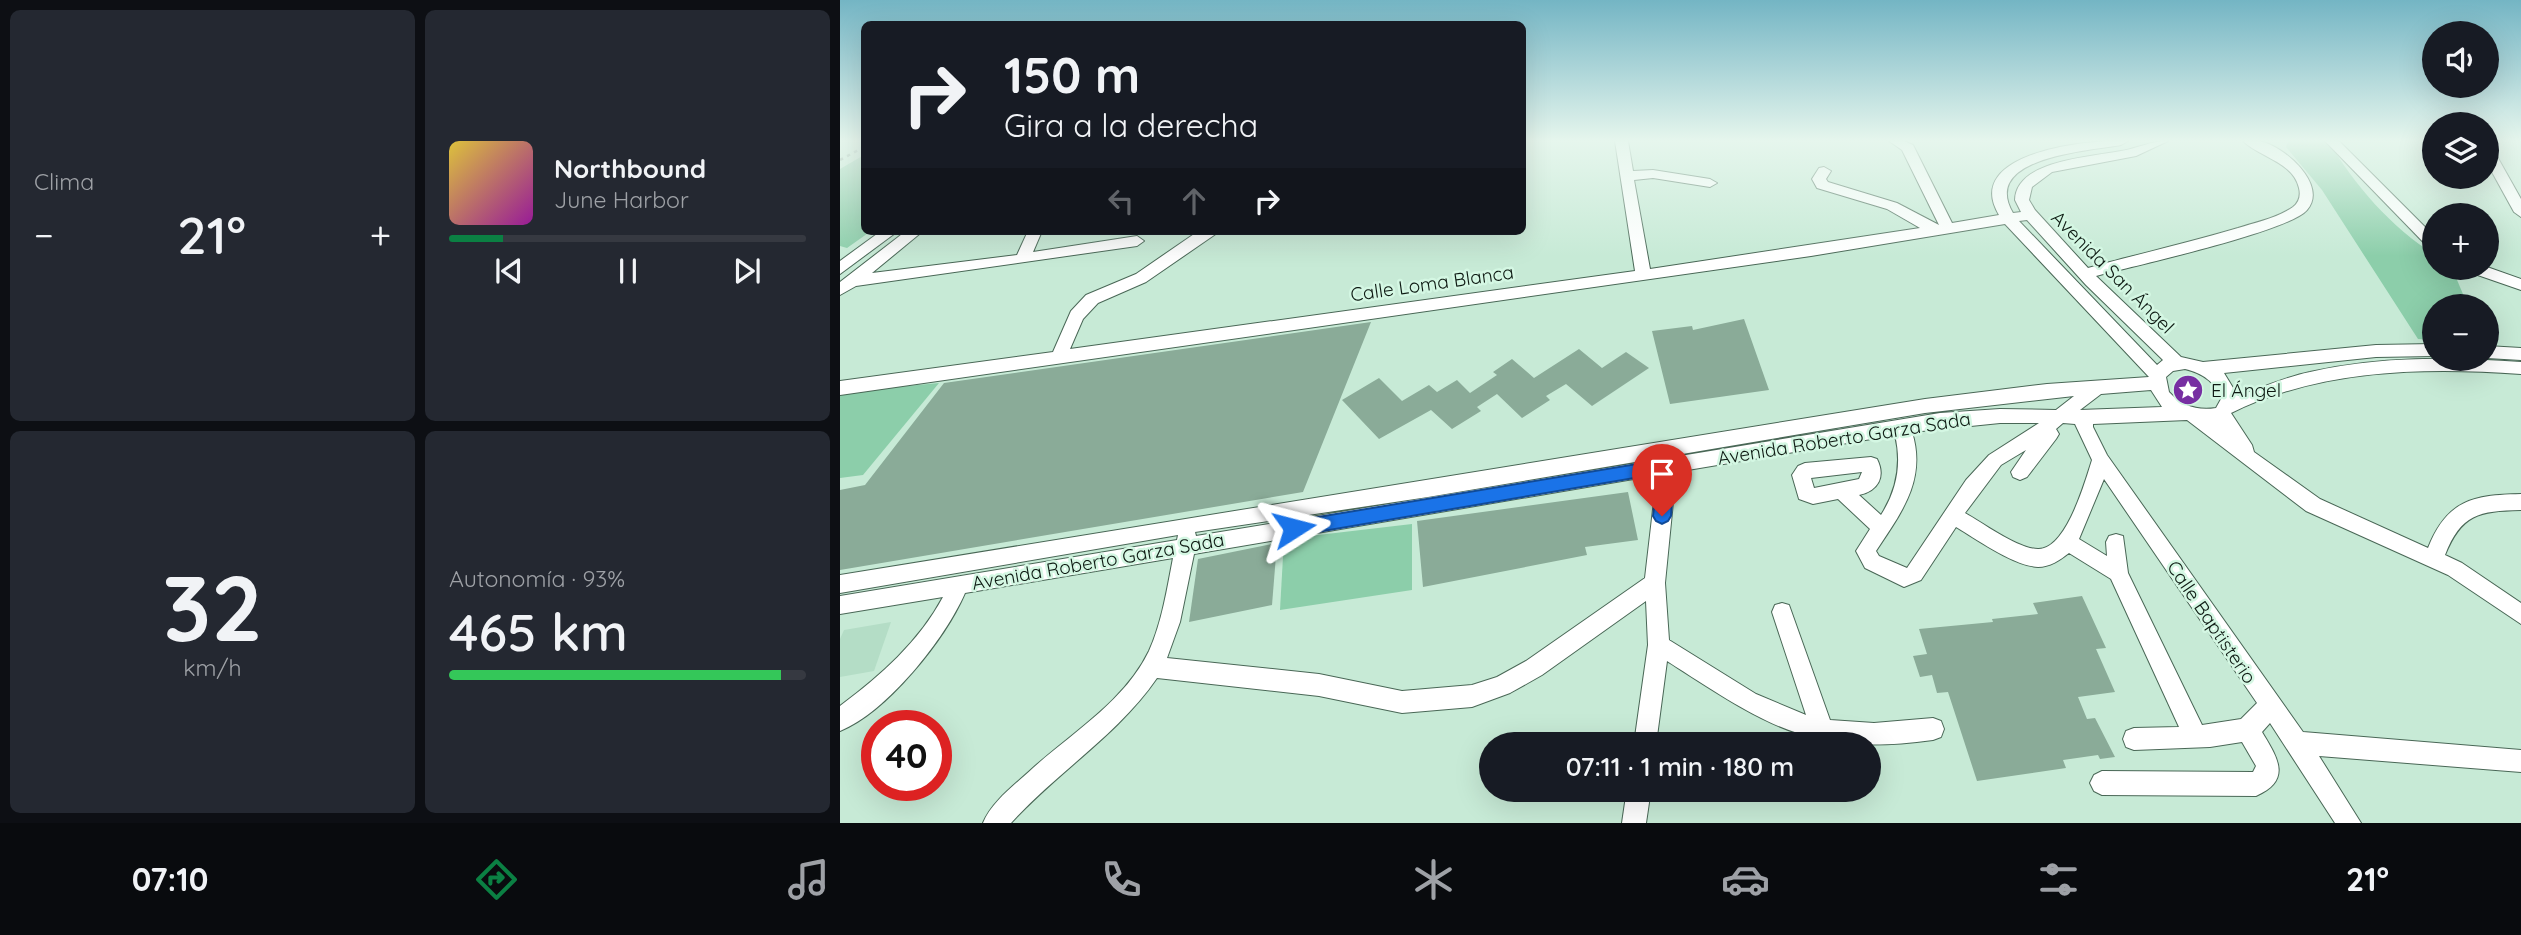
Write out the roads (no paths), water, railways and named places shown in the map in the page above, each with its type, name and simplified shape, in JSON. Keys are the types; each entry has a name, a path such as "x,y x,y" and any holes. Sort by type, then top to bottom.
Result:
{"street":[{"path":"1627,179 1643,275"},
{"path":"1687,179 1710,183"},
{"path":"1819,179 1822,185 1892,206 1942,230"},
{"path":"1921,179 1942,230"},
{"path":"2004,179 1999,189 2002,206 2008,218"},
{"name":"Avenida San Ángel","path":"2033,179 2022,193 2022,202 2029,215 2086,275 2177,363"},
{"path":"2086,275 2266,223 2300,209 2307,200 2306,188 2301,179"},
{"path":"2370,179 2422,233"},
{"path":"2503,179 2521,212"},
{"name":"Calle Loma Blanca","path":"840,388 1643,275 2029,215"},
{"name":"Avenida San Ángel","path":"2008,218 2157,379"},
{"path":"844,280 877,241 885,235"},
{"path":"844,280 910,235"},
{"path":"1022,259 1033,235"},
{"path":"1059,357 1074,320 1086,304 1099,295 1142,278 1190,241 1204,235"},
{"path":"840,251 877,241"},
{"path":"844,280 1022,259 1137,241"},
{"path":"2499,277 2521,285"},
{"path":"2422,350 2380,351 2263,365 2202,368 2177,363 2168,365 2157,379 2163,397 2313,505 2455,569 2521,615"},
{"path":"2499,353 2521,354"},
{"path":"2190,414 2209,416 2311,378 2390,366 2448,364 2521,368"},
{"path":"2202,368 2222,381 2228,390 2230,399 2225,410"},
{"name":"Avenida Roberto Garza Sada","path":"840,605 958,585 1187,535 1428,489 1924,406 2157,379"},
{"path":"2020,472 2047,436 2072,417 2096,388"},
{"path":"1812,425 1829,430 1881,423 1901,426 1913,417 1953,411 1975,401"},
{"path":"2225,410 2252,459"},
{"name":"Avenida Roberto Garza Sada","path":"840,584 1667,465 1969,417 2190,414"},
{"path":"1901,426 1909,456 1907,477 1898,503 1867,547 1867,556 1872,562 1899,577 1910,577 1973,485 1995,460 2072,417"},
{"name":"Calle Baptisterio","path":"2072,417 2084,427 2101,460 2297,743 2349,823"},
{"path":"1776,448 1805,471"},
{"path":"1952,516 2036,558 2055,555 2087,506 2101,460"},
{"path":"1871,464 1872,479 1868,484 1841,490 1808,495 1801,475 1805,471 1871,464"},
{"path":"1647,732 1659,645 1655,583 1667,465"},
{"path":"1841,490 1882,528"},
{"path":"2434,558 2450,523 2461,514 2480,506 2521,502"},
{"path":"995,823 1036,780 1135,692 1151,667 1168,620 1187,535"},
{"path":"2066,541 2118,573"},
{"path":"2116,542 2118,573 2196,736"},
{"path":"1151,667 1307,684 1402,702 1472,696 1502,686 1534,668 1655,583"},
{"path":"840,720 883,685 916,650 945,613 958,585"},
{"path":"1782,611 1822,729"},
{"path":"1659,645 1778,716 1822,729 1856,735 1894,735 1933,729"},
{"path":"2134,739 2196,736 2247,729 2264,713 2268,703"},
{"path":"2102,783 2256,784 2266,777 2267,764 2247,729"},
{"path":"2297,743 2521,761"},
{"path":"1634,823 1637,802"}],"place":[{"name":"El Ángel","path":"2188,390"}]}
